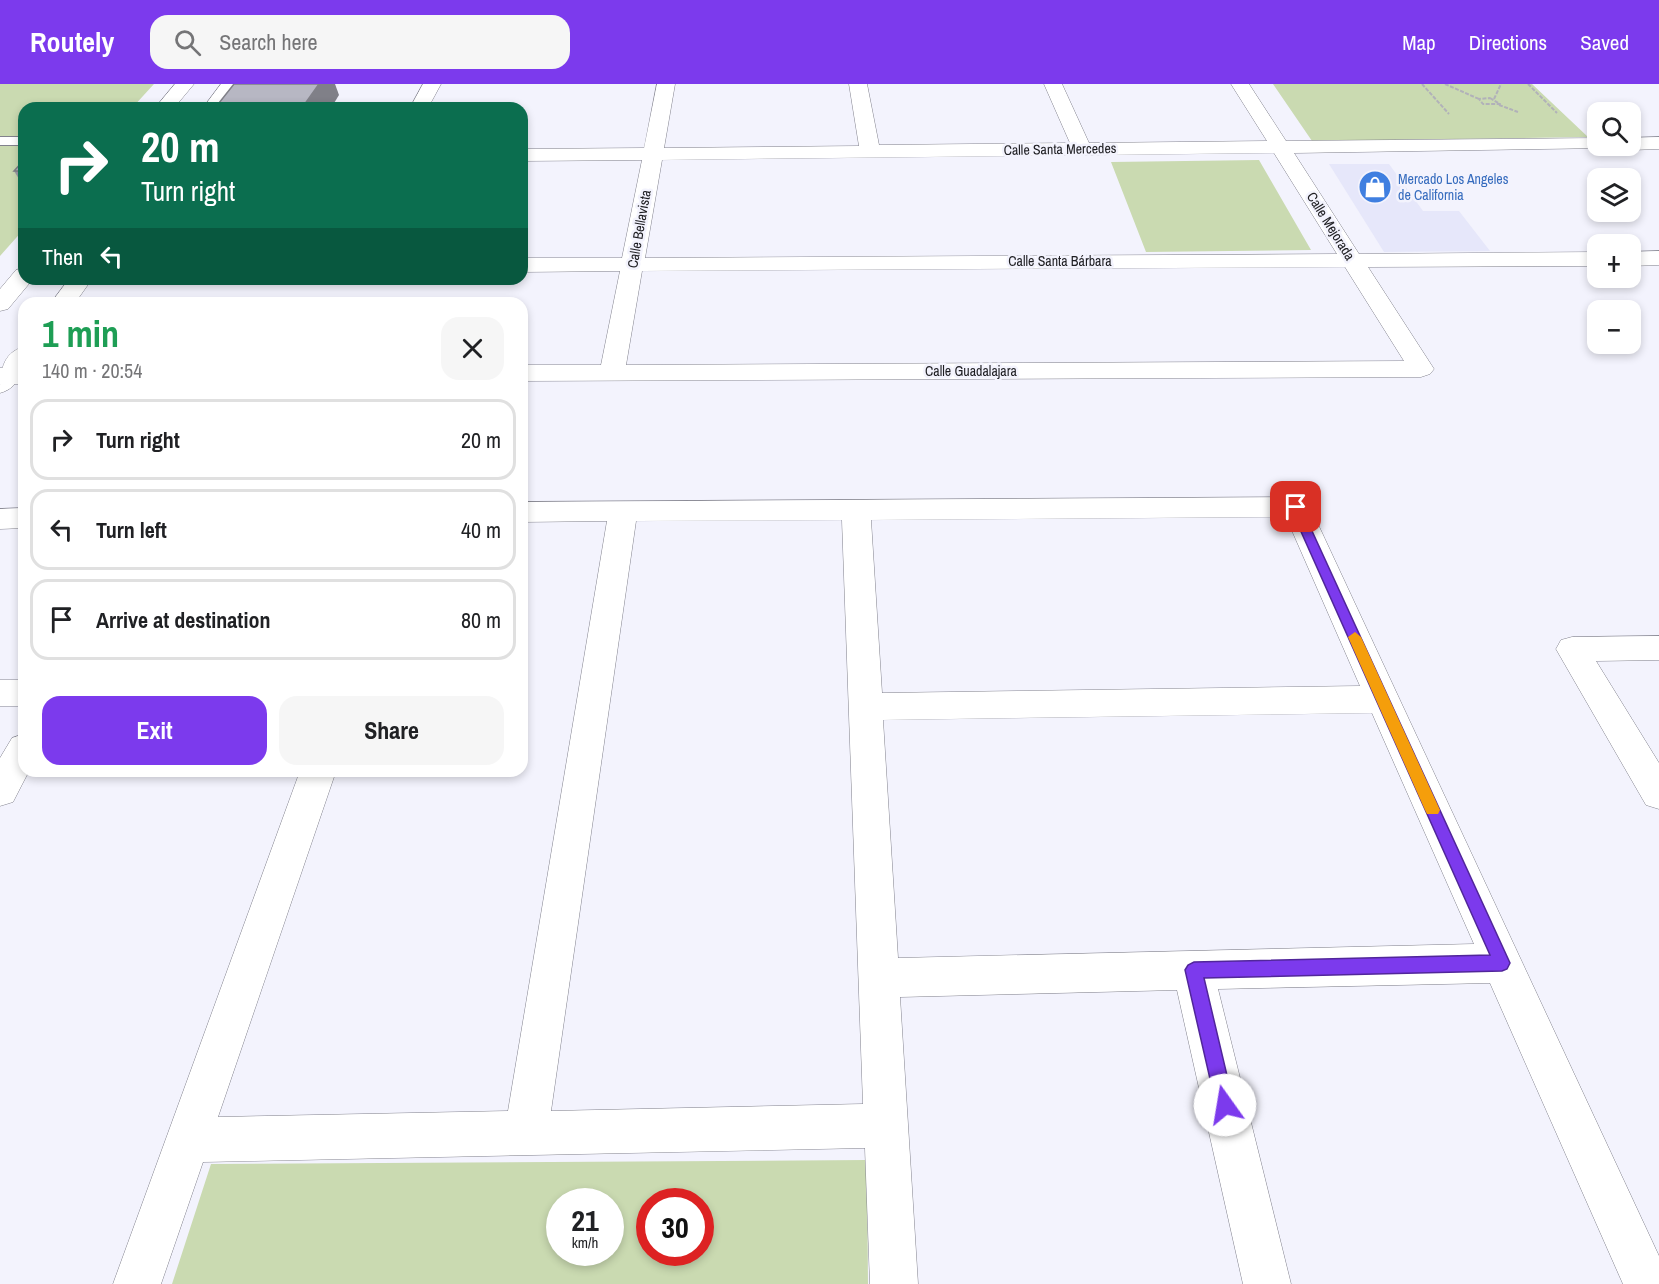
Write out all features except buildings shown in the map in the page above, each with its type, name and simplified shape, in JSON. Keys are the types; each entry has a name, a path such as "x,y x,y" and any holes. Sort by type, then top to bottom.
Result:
{"street":[{"path":"169,102 185,84"},
{"path":"216,102 230,84"},
{"path":"422,102 432,84"},
{"name":"Calle Bellavista","path":"612,373 666,84"},
{"path":"858,84 870,151"},
{"path":"1053,84 1082,149"},
{"name":"Calle Mejorada","path":"1240,84 1421,369"},
{"path":"1641,144 1659,143"},
{"name":"Calle Santa Mercedes","path":"528,155 1587,144"},
{"path":"1641,259 1659,258"},
{"name":"Calle Santa Bárbara","path":"528,265 1587,259"},
{"path":"0,304 18,282"},
{"path":"8,378 18,363"},
{"name":"Calle Guadalajara","path":"528,373 1421,369"},
{"path":"528,512 1296,507 1647,1284"},
{"path":"856,510 894,1284"},
{"path":"526,1133 623,511"},
{"path":"0,519 18,518"},
{"path":"1659,648 1572,649 1659,794"},
{"path":"0,693 18,693"},
{"path":"866,707 1382,699"},
{"path":"0,791 18,759"},
{"path":"137,1284 316,777"},
{"path":"879,978 1502,963"},
{"path":"1194,970 1267,1284"},
{"path":"188,1140 886,1126"}],"lane":[{"path":"0,141 18,141"}],"path":[{"path":"1445,84 1479,99 1494,99 1499,101 1499,105 1483,104 1479,99"},
{"path":"1494,99 1501,84"}],"shaded area":[{"name":"Mercado Los Angeles de California","path":"1329,164 1389,164 1423,211 1459,211 1490,251 1384,252"}],"green space":[{"path":"0,84 154,84 138,102 18,102 18,236 0,256"},
{"path":"1273,84 1532,84 1587,136 1587,137 1312,141"},
{"path":"1259,160 1311,250 1146,252 1111,162"},
{"path":"867,1160 868,1284 172,1284 211,1164"}],"slow traffic":[{"path":"1355,637 1432,810"}],"place":[{"name":"Mercado Los Angeles de California","path":"1375,187"}],"route":[{"path":"1225,1105 1194,970 1502,963 1296,507"}]}
